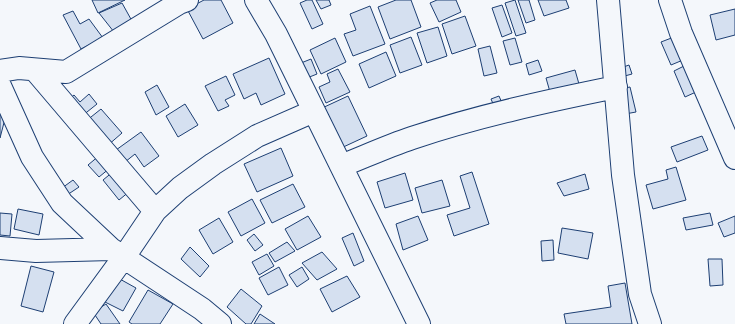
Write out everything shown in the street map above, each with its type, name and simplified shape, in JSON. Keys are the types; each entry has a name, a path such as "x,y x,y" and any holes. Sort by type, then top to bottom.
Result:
{"street":[{"path":"0,71 19,68 66,72 179,3 187,0"},
{"path":"256,0 276,34 419,324"},
{"path":"608,0 623,176 640,294 650,324"},
{"path":"670,0 681,33 735,158"},
{"path":"35,70 155,211"},
{"path":"0,86 32,157 62,203 118,253 202,309 220,324"},
{"path":"341,166 410,138 551,100 616,87"},
{"path":"75,324 118,253 155,211 180,188 213,164 257,136 314,111"},
{"path":"0,248 118,253"}],"building":[{"path":"92,0 125,0 98,13"},
{"path":"204,0 221,0 233,23 203,39 187,9"},
{"path":"307,0 312,0 323,24 312,29 300,3"},
{"path":"316,0 329,0 331,5 321,9"},
{"path":"396,0 411,0 421,27 390,39 378,7"},
{"path":"437,0 456,0 461,12 439,22 430,3"},
{"path":"515,0 526,33 516,36 505,3"},
{"path":"518,0 529,0 535,20 526,23"},
{"path":"538,0 566,0 569,8 544,16"},
{"path":"122,3 132,21 114,32 99,13"},
{"path":"502,5 512,33 502,37 492,8"},
{"path":"370,6 385,44 353,56 344,34 356,30 350,14"},
{"path":"735,9 735,35 716,40 710,15"},
{"path":"73,11 80,24 89,19 103,38 81,49 63,15"},
{"path":"465,16 476,46 452,54 442,24"},
{"path":"438,27 447,56 427,63 417,33"},
{"path":"411,37 422,65 400,73 390,45"},
{"path":"674,37 683,60 671,65 661,42"},
{"path":"335,38 346,62 321,74 310,50"},
{"path":"515,38 522,62 510,65 503,41"},
{"path":"490,46 497,73 484,76 478,49"},
{"path":"386,52 396,76 369,88 359,64"},
{"path":"269,58 285,94 261,105 256,93 244,99 233,74"},
{"path":"311,59 317,74 307,78 301,63"},
{"path":"538,60 542,71 529,75 526,64"},
{"path":"629,65 632,74 621,77 618,69"},
{"path":"684,66 696,92 685,97 674,71"},
{"path":"338,69 350,92 326,103 319,87 330,82 327,74"},
{"path":"575,70 579,84 550,92 546,78"},
{"path":"226,76 235,95 225,100 229,106 218,111 205,86"},
{"path":"157,85 169,107 156,115 145,92"},
{"path":"630,87 636,112 625,114 620,89"},
{"path":"89,94 97,104 82,116 68,100 74,95 80,102"},
{"path":"348,96 367,136 339,149 320,109"},
{"path":"499,96 502,103 494,106 491,99"},
{"path":"185,104 198,125 178,137 166,116"},
{"path":"0,109 7,111 0,138"},
{"path":"101,109 122,133 107,146 86,121"},
{"path":"141,132 159,156 144,167 135,154 125,162 116,150"},
{"path":"702,136 708,150 677,162 671,147"},
{"path":"281,148 293,176 257,192 244,164"},
{"path":"100,155 110,168 99,177 88,165"},
{"path":"676,167 686,200 653,209 646,185 668,179 666,170"},
{"path":"114,171 130,191 119,200 103,180"},
{"path":"472,172 489,224 454,236 447,215 470,208 460,176"},
{"path":"405,173 413,200 385,208 377,182"},
{"path":"585,174 589,189 564,196 557,183"},
{"path":"73,180 79,187 67,195 62,188"},
{"path":"442,180 450,206 422,213 415,188"},
{"path":"293,184 305,207 272,223 260,200"},
{"path":"252,199 265,223 241,236 228,212"},
{"path":"18,209 43,214 39,235 14,229"},
{"path":"0,213 12,214 10,236 0,235"},
{"path":"710,213 713,225 686,230 683,218"},
{"path":"308,216 321,237 297,250 285,229"},
{"path":"418,216 428,240 403,250 396,224"},
{"path":"735,216 735,233 724,237 718,223"},
{"path":"219,218 233,242 213,254 199,230"},
{"path":"562,228 593,233 588,259 558,253"},
{"path":"353,233 364,261 354,266 342,238"},
{"path":"254,234 263,245 255,251 247,240"},
{"path":"553,240 554,260 542,261 541,241"},
{"path":"287,242 295,251 275,262 269,253"},
{"path":"190,247 209,266 200,277 181,259"},
{"path":"322,252 337,269 317,280 302,263"},
{"path":"267,254 274,266 259,275 252,262"},
{"path":"708,259 722,259 723,285 710,286"},
{"path":"31,266 54,272 43,312 21,306"},
{"path":"279,267 288,285 268,295 259,278"},
{"path":"302,267 309,279 297,287 289,275"},
{"path":"347,276 360,297 332,312 320,289"},
{"path":"118,278 136,288 123,311 105,302"},
{"path":"625,283 632,324 566,324 564,314 611,307 608,286"},
{"path":"241,289 262,306 251,324 246,324 227,307"},
{"path":"148,290 173,304 160,324 132,324 129,322"},
{"path":"106,304 120,324 101,324 93,312"},
{"path":"260,314 275,324 254,324"}]}
